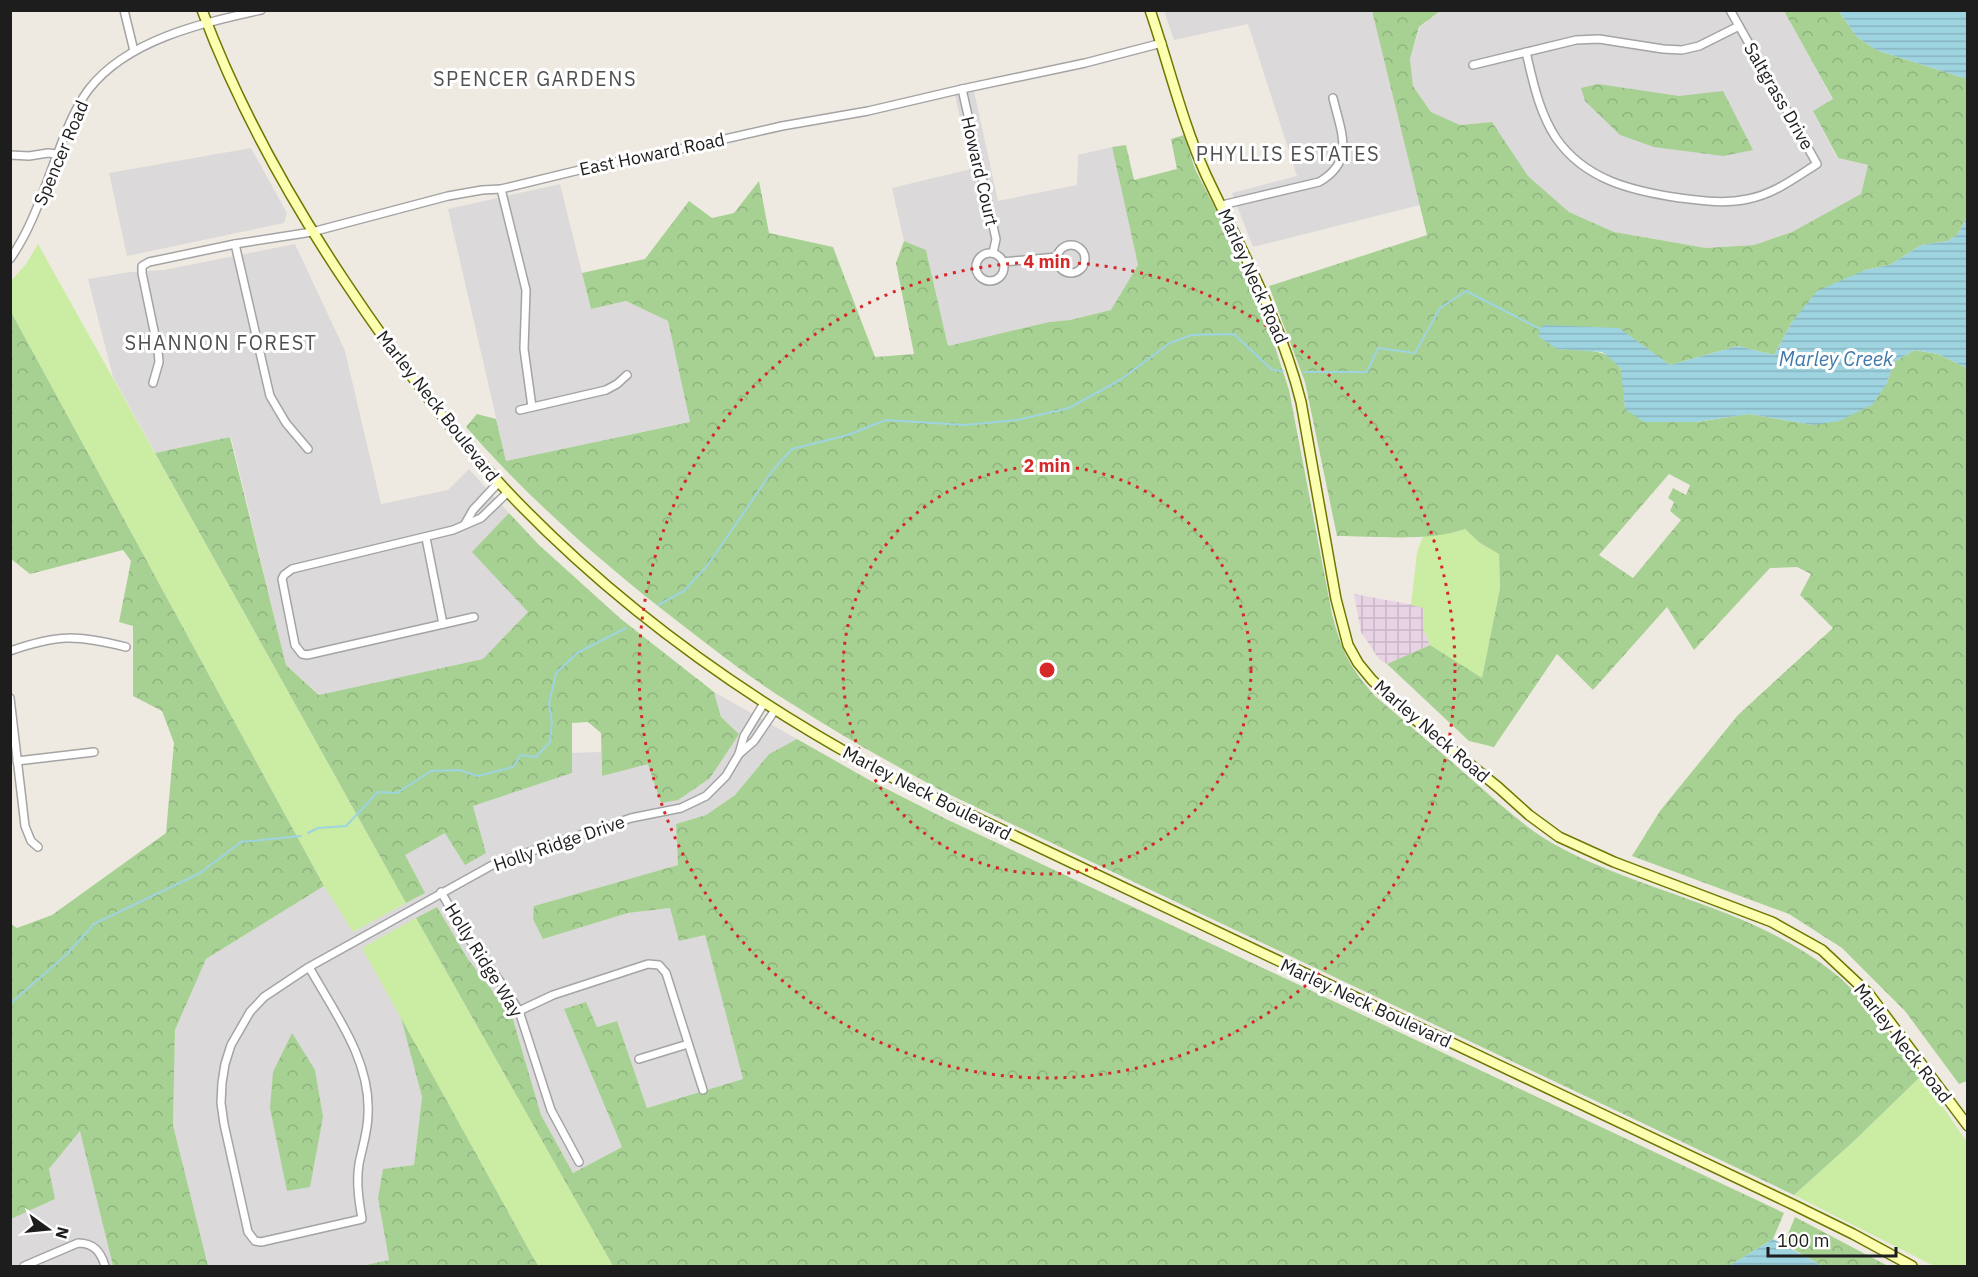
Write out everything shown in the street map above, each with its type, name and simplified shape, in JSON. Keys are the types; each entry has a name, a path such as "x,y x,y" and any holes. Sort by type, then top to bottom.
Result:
{"main road":[{"name":"Marley Neck Boulevard","path":"202,10 259,135 312,232 409,374 450,426 508,492 589,569 668,635 775,710 854,757 937,800 1794,1205 1912,1266"},
{"name":"Marley Neck Road","path":"1150,10 1193,142 1263,296 1293,370 1336,598 1348,645 1358,663 1401,708 1529,815 1559,837 1605,858 1772,922 1822,950 1869,994 1968,1126"}],"street":[{"path":"124,10 134,51"},
{"name":"Spencer Road","path":"10,260 32,222 75,110 90,88 112,66 146,44 207,24 261,10"},
{"name":"Saltgrass Drive","path":"1526,52 1545,120 1565,148 1590,170 1610,182 1631,190 1707,202 1750,199 1789,183 1817,164 1730,10"},
{"path":"1473,64 1576,40 1599,39 1682,50 1699,46 1739,26"},
{"name":"East Howard Road","path":"153,383 159,362 158,350 142,273 142,266 149,262 235,244 312,232 448,196 501,189 604,164 782,126 868,111 962,88 1085,63 1161,43"},
{"name":"Howard Court","path":"962,88 996,239 993,253 980,256 975,268 983,280 996,280 1004,269 1003,262"},
{"path":"1222,206 1319,182 1329,176 1338,166 1343,155 1343,144 1333,98"},
{"path":"10,155 57,154"},
{"path":"501,189 526,290 524,349 532,407"},
{"path":"235,244 270,396 286,423 308,449"},
{"path":"1074,245 1084,254 1085,263 1080,271 1071,274 1062,270 1057,257 1061,249 1074,245"},
{"path":"993,253 1003,262 1057,257"},
{"path":"520,410 606,390 627,375"},
{"path":"465,524 473,510 499,482"},
{"path":"474,617 307,655 302,654 295,645 282,585 284,575 292,569 453,530 481,518 508,492"},
{"path":"426,538 443,624"},
{"path":"10,651 37,641 67,636 100,640 126,647"},
{"path":"10,698 25,826 31,841 38,847"},
{"name":"Holly Ridge Drive","path":"740,754 744,736 764,703"},
{"name":"Holly Ridge Drive","path":"309,967 353,1046 362,1067 367,1089 368,1114 357,1180 363,1219 261,1242 255,1241 248,1232 222,1103 225,1064 231,1045 250,1012 271,991 309,967 475,873 518,854 631,818 681,808 694,803 717,787 740,754 754,741 775,710"},
{"path":"17,761 94,752"},
{"name":"Holly Ridge Way","path":"441,892 464,932 519,1011 551,1110 579,1162"},
{"path":"519,1011 553,995 653,964 663,968 704,1090"},
{"path":"639,1059 688,1044"},
{"path":"24,1266 78,1243 85,1243 98,1250 105,1266"}],"shaded area":[{"name":"PHYLLIS ESTATES","path":"1164,11 1372,11 1420,205 1253,247 1232,193 1297,176 1248,24 1174,40"},
{"path":"1440,11 1784,11 1833,100 1813,111 1837,158 1868,165 1861,195 1792,232 1754,245 1706,248 1614,232 1569,212 1528,176 1492,122 1460,125 1431,112 1413,86 1410,59 1420,27"},
{"path":"974,91 998,201 1077,185 1078,155 1112,147 1138,265 1112,310 948,346 926,250 904,241 892,188 971,169 955,95"},
{"path":"251,148 287,213 284,223 127,256 109,173"},
{"path":"560,184 591,309 626,301 668,321 690,422 506,461 448,209"},
{"path":"295,244 345,351 381,504 448,490 469,469 509,513 473,552 529,612 483,659 320,695 286,665 231,437 155,453 113,377 88,279 130,272 164,270"},
{"path":"1354,594 1424,607 1423,628 1430,645 1387,664 1379,659 1361,632"},
{"path":"714,692 797,739 769,754 735,795 706,815 676,824 678,865 534,906 543,939 628,913 670,908 705,935 743,1079 647,1108 617,1021 597,1027 564,1009 622,1147 573,1173 541,1115 512,1016 468,959 437,907 362,948 401,1018 422,1097 414,1165 383,1170 378,1198 389,1260 361,1266 208,1266 173,1125 175,1030 206,959 324,886 353,932 424,893 404,855 445,833 486,853 473,806 572,773 572,753 601,752 602,776 648,763 661,802 739,734 721,717"},
{"path":"81,1130 113,1266 11,1266 10,1219 55,1199 49,1169"}],"green space":[{"path":"1372,11 1440,11 1419,27 1410,59 1413,86 1431,112 1460,125 1492,122 1528,176 1569,212 1614,232 1706,248 1754,245 1792,232 1861,194 1868,165 1838,158 1813,111 1833,99 1784,11 1839,11 1856,36 1876,50 1967,79 1967,216 1958,234 1948,241 1921,245 1890,265 1865,270 1792,322 1774,355 1738,346 1670,365 1618,328 1557,349 1594,351 1610,357 1617,363 1623,379 1625,408 1696,422 1749,414 1813,425 1886,385 1894,362 1915,350 1938,354 1967,368 1967,1081 1959,1084 1905,1011 1842,948 1789,914 1632,856 1660,811 1738,715 1833,628 1800,595 1811,574 1797,567 1770,568 1694,650 1667,607 1593,690 1557,654 1494,747 1469,741 1387,664 1430,645 1482,678 1500,588 1499,554 1480,543 1465,529 1419,537 1337,536 1305,382 1269,286 1427,235","holes":["1669,474 1690,485 1686,495 1673,488 1668,498 1674,502 1670,511 1681,520 1633,578 1599,555"]},
{"path":"1598,84 1679,96 1723,91 1753,150 1723,156 1654,147 1620,135 1585,101 1581,88"},
{"path":"1184,135 1195,169 1221,220 1275,347 1289,390 1332,614 1339,639 1348,658 1366,685 1375,696 1509,812 1553,844 1632,879 1700,903 1767,931 1799,948 1829,969 1855,992 1921,1076 1794,1195 942,791 866,749 763,685 652,602 542,506 466,427 477,414 496,419 506,461 690,422 668,321 626,301 591,309 582,273 645,259 689,201 712,218 734,213 759,181 769,233 833,247 875,357 914,354 896,263 904,241 926,250 948,346 1111,310 1138,265 1112,147 1126,145 1134,180 1177,169 1171,139"},
{"path":"38,244 406,903 353,932 324,886 11,312 10,282 26,264"},
{"path":"11,312 324,886 206,959 175,1030 173,1125 208,1266 113,1266 80,1131 49,1169 55,1199 11,1219 11,924 17,928 52,915 166,833 174,743 162,711 133,696 133,626 119,622 131,561 123,550 30,574 11,559"},
{"path":"230,437 286,665 319,695 483,659 528,612 472,552 509,513 539,545 621,619 714,692 721,717 739,734 710,778 678,800 661,803 648,764 602,776 601,733 588,722 572,723 572,773 473,806 486,853 465,865 445,833 405,855 425,893 406,903 155,453"},
{"path":"1465,529 1480,543 1499,554 1500,588 1482,679 1430,645 1423,628 1424,608 1411,605 1417,552 1423,536 1452,533"},
{"path":"797,739 871,781 946,819 1784,1213 1773,1239 1729,1266 613,1266 416,918 437,907 468,959 512,1016 541,1115 573,1173 622,1147 564,1009 586,1002 597,1027 617,1021 647,1108 743,1079 705,935 679,941 670,908 628,913 543,939 533,919 534,906 678,865 676,824 706,815 735,795 769,754"},
{"path":"416,918 613,1266 538,1266 362,948"},
{"path":"401,1018 538,1266 361,1266 389,1260 378,1198 383,1169 414,1165 422,1097"},
{"path":"292,1033 315,1070 323,1117 310,1187 287,1191 270,1108 273,1072"},
{"path":"1921,1076 1967,1142 1967,1266 1934,1266 1794,1195"},
{"path":"1795,1217 1888,1266 1822,1266 1784,1244"}],"water":[{"path":"1839,11 1967,11 1967,79 1876,50 1856,36"},
{"name":"Marley Creek","path":"1967,216 1967,368 1938,354 1915,350 1894,362 1886,385 1872,405 1839,421 1813,425 1749,414 1696,422 1644,422 1625,409 1621,369 1612,360 1602,352 1557,349 1538,336 1543,325 1619,328 1670,365 1738,346 1774,355 1792,322 1817,291 1865,270 1890,265 1921,245 1948,241 1958,234"},
{"path":"1773,1239 1822,1266 1729,1266"}],"waterway":[{"path":"1304,372 1367,372 1378,348 1415,353 1440,308 1466,291 1542,330"},
{"path":"658,605 684,591 707,566 773,470 792,449 848,435 886,420 965,425 1017,420 1069,408 1120,380 1170,343 1191,335 1234,334 1272,370 1283,371"},
{"path":"308,833 318,828 346,826 378,792 397,793 431,771 459,770 478,776 513,767 521,755 536,757 550,742 552,721 549,704 556,673 577,653 626,628"},
{"path":"10,1004 66,955 94,924 200,873 241,842 301,836"}],"district":[{"name":"SPENCER GARDENS","path":"535,78"},
{"name":"PHYLLIS ESTATES","path":"1288,153"},
{"name":"SHANNON FOREST","path":"221,342"}]}
